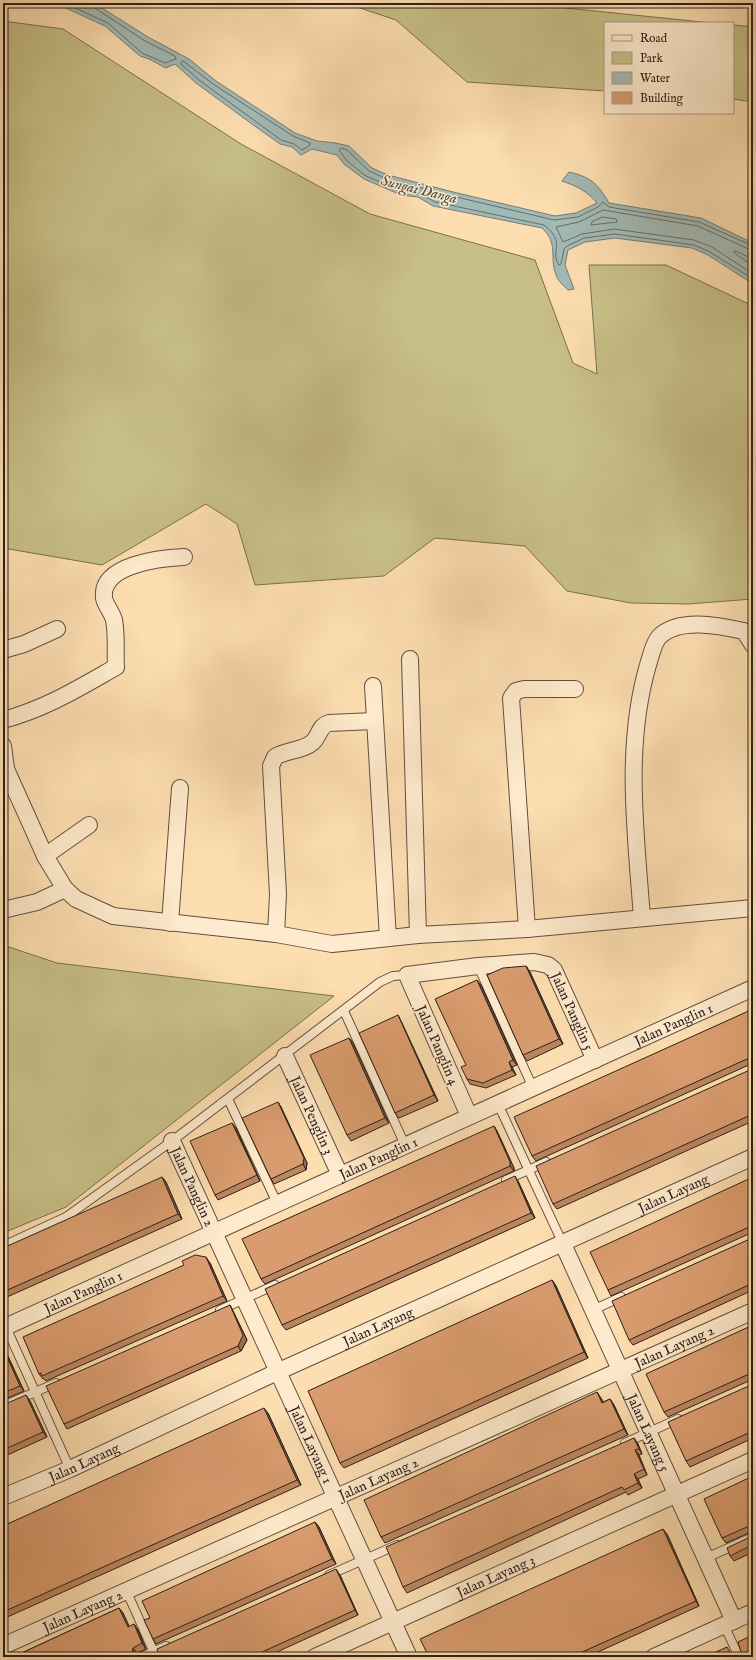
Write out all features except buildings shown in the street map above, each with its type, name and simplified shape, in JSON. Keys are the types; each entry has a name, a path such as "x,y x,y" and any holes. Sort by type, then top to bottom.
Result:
{"street":[{"path":"3,720 27,714 62,698 116,667 114,620 104,599 104,590 113,576 131,566 145,561 184,557"},
{"path":"642,918 636,834 634,756 635,734 645,678 654,646 658,638 665,632 679,627 700,624 744,631 753,645"},
{"path":"3,650 24,644 57,629"},
{"path":"410,659 418,935"},
{"path":"373,686 388,938"},
{"path":"527,929 511,698 516,691 524,689 575,689"},
{"path":"276,934 278,894 271,766 275,757 302,748 313,741 323,725 329,722 374,721"},
{"path":"3,746 5,769 44,856 65,889 76,899 113,916 276,934 332,944 418,935 527,929 753,908"},
{"path":"170,923 180,788"},
{"path":"44,856 89,825"},
{"path":"3,910 37,902 65,889"},
{"name":"Jalan Panglin 5","path":"478,966 534,962 548,965 554,970 595,1060"},
{"path":"408,975 478,966"},
{"name":"Jalan Panglin 4","path":"408,975 469,1116"},
{"name":"Jalan Panglin 1","path":"4,1325 753,988"},
{"name":"Jalan Penglin 3","path":"285,1056 340,1175"},
{"name":"Jalan Panglin 2","path":"172,1141 213,1232"},
{"name":"Jalan Layang","path":"3,1497 70,1469 278,1372 753,1157"},
{"name":"Jalan Layang 1","path":"213,1232 409,1657"},
{"name":"Jalan Layang 5","path":"562,1244 706,1558 729,1623"},
{"name":"Jalan Layang 2","path":"3,1646 126,1590 336,1499 620,1369 753,1311"},
{"name":"Jalan Layang 3","path":"315,1657 753,1460"},
{"path":"654,1657 753,1612"}],"lane":[{"path":"478,966 532,1088"},
{"path":"3,1246 66,1217 172,1141 380,982 392,976 408,975"},
{"path":"344,1010 406,1145"},
{"path":"228,1099 277,1203"},
{"path":"498,1104 562,1244"},
{"path":"499,1183 557,1157"},
{"path":"209,1315 281,1283"},
{"path":"593,1310 629,1293"},
{"path":"4,1325 70,1469"},
{"path":"3,1406 64,1379"},
{"path":"620,1445 684,1417"},
{"path":"706,1558 753,1537"},
{"path":"320,1578 406,1540"},
{"path":"126,1590 155,1654"},
{"path":"729,1623 739,1657"},
{"path":"141,1657 155,1654 175,1642"}],"green space":[{"path":"345,3 517,3 702,22 604,22 604,91 467,82 396,20"},
{"path":"3,21 63,29 241,144 370,214 535,260 573,363 597,374 589,265 666,265 753,306 753,599 688,604 631,603 567,591 525,546 435,538 384,576 255,585 237,524 206,504 102,565 3,548"},
{"path":"734,25 753,27 753,102 734,99"},
{"path":"3,945 57,963 334,996 66,1207 3,1233"}],"water":[{"name":"Sungai Danga","path":"55,3 94,3 148,37 189,59 216,81 295,133 317,141 349,146 372,168 388,175 555,216 576,213 597,203 581,189 562,181 569,172 583,176 593,182 609,203 701,218 753,243 753,284 708,255 692,248 615,238 585,242 568,250 565,265 574,289 568,290 556,275 553,262 552,245 550,239 542,228 433,206 418,197 401,195 364,179 344,164 337,155 312,149 301,155 292,147 280,144 252,124 196,83 175,64 166,68 140,56 105,26"}]}
